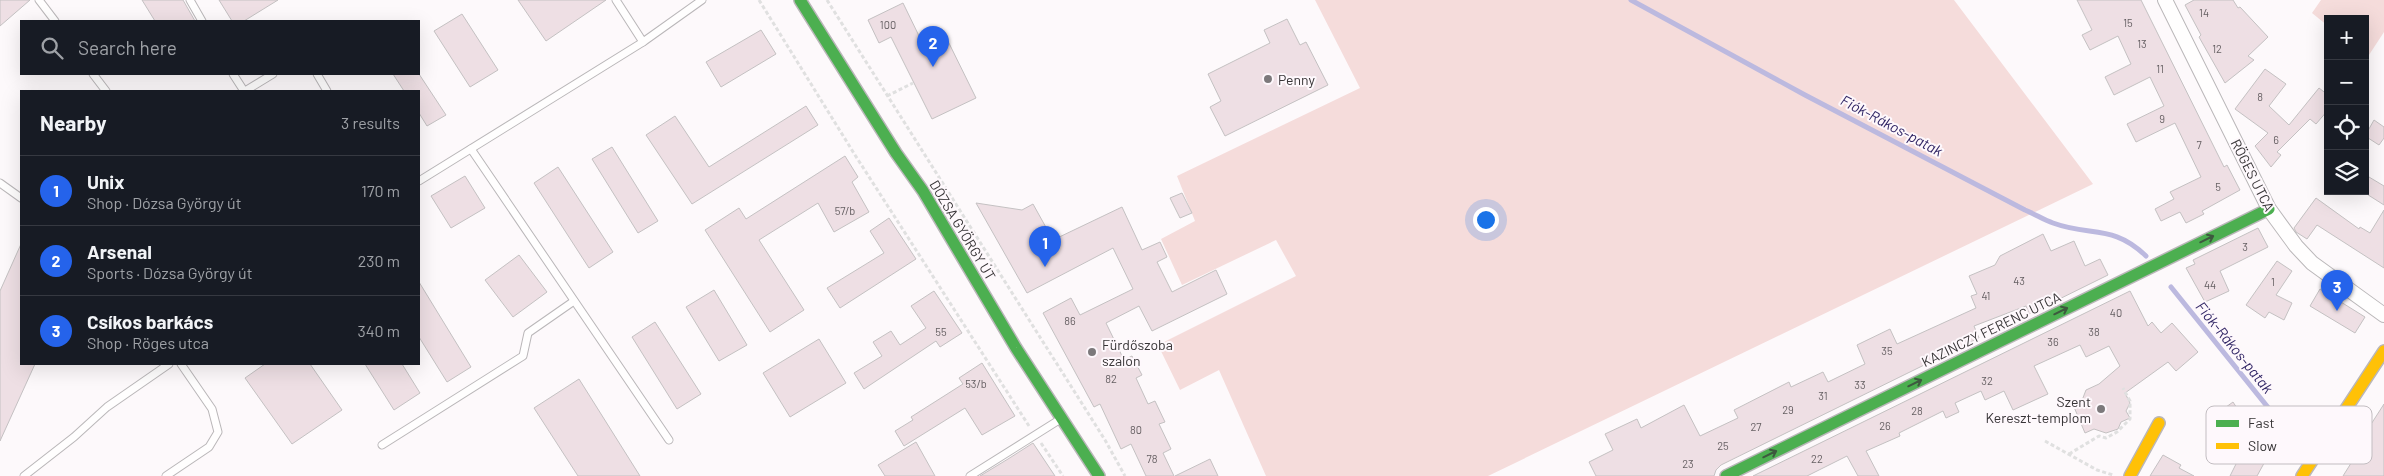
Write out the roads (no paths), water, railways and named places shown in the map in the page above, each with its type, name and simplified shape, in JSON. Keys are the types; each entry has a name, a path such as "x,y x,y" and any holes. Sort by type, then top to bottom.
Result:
{"street":[{"name":"DÓZSA GYÖRGY ÚT","path":"800,0 923,191 1016,348 1098,476"},
{"name":"RÖGES UTCA","path":"2164,0 2269,209 2296,246 2312,263 2384,315"},
{"name":"KAZINCZY FERENC UTCA","path":"1726,476 2269,209"},
{"path":"2348,406 2384,351"},
{"path":"2130,476 2158,423"},
{"path":"2302,476 2310,464"}],"lane":[{"path":"39,0 54,20"},
{"path":"190,0 201,20"},
{"path":"616,0 643,42"},
{"path":"420,180 643,42 702,0"},
{"path":"94,75 105,90"},
{"path":"234,75 243,90"},
{"path":"246,90 271,75"},
{"path":"317,75 326,90"},
{"path":"471,149 669,440"},
{"path":"0,183 20,197"},
{"path":"382,445 523,356 528,334 574,301"},
{"path":"24,476 74,437 106,407 168,365"},
{"path":"166,476 209,447 218,432 212,408 182,365"},
{"path":"970,476 1062,418"}],"waterway":[{"name":"Fiók-Rákos-patak","path":"1631,0 1805,95 2025,210 2050,222 2123,239 2146,256"},
{"name":"Fiók-Rákos-patak","path":"2171,287 2267,406"}],"place":[{"name":"Arsenal","path":"933,67"},
{"name":"Penny","path":"1268,79"},
{"name":"Unix","path":"1045,267"},
{"name":"Csíkos barkács","path":"2337,311"},
{"name":"Fürdőszoba szalon","path":"1092,352"},
{"name":"Szent Kereszt-templom","path":"2101,409"}]}
